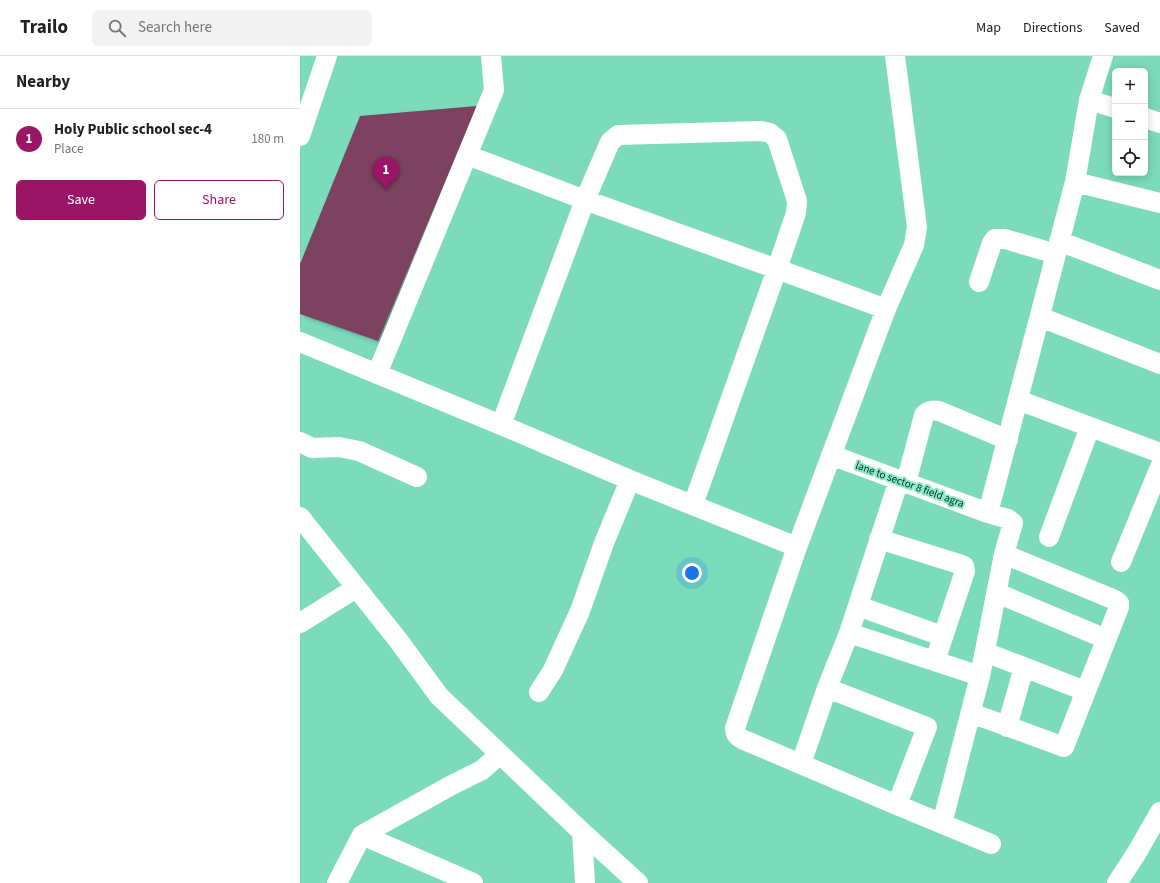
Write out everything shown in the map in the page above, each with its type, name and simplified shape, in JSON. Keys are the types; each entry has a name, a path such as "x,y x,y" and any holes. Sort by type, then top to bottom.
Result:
{"street":[{"path":"300,136 328,56"},
{"path":"377,374 494,90 491,56"},
{"path":"895,56 917,227 914,245 886,309 797,547 735,728 735,733 738,736 801,764 991,844"},
{"path":"988,513 1075,182 1089,100 1103,56"},
{"path":"1089,100 1112,107"},
{"path":"1148,119 1160,123"},
{"path":"501,425 585,200 610,142 618,136 762,131 770,133 777,139 798,201 796,213 693,505"},
{"path":"467,155 585,200 886,309"},
{"path":"1075,182 1160,203"},
{"path":"979,282 992,243 995,239 1005,239 1058,247 1160,280"},
{"path":"1040,317 1160,364"},
{"path":"300,342 630,480 797,547"},
{"path":"1018,400 1160,454"},
{"path":"801,764 827,688 849,633 879,539 902,482 924,415 934,410 939,411 1008,440"},
{"path":"1049,537 1090,427"},
{"path":"300,442 312,448 339,447 359,451 417,476"},
{"name":"lane to sector 8 field agra","path":"831,455 902,482 1008,519 1012,523 1004,554"},
{"path":"1121,562 1160,467"},
{"path":"539,692 552,670 580,611 604,543 630,480"},
{"path":"300,517 398,640 439,696 638,883"},
{"path":"879,539 964,566 965,571 942,636 935,661"},
{"path":"942,824 970,713 980,676 1004,554 1118,601 1119,607 1064,747 970,713"},
{"path":"300,624 356,588"},
{"path":"997,593 1106,639"},
{"path":"858,606 942,636"},
{"path":"849,633 980,676"},
{"path":"985,652 1085,691"},
{"path":"1007,727 1024,667"},
{"path":"827,688 927,727 897,805"},
{"path":"337,883 362,835 482,770 500,754"},
{"path":"1117,883 1136,854 1160,812"},
{"path":"582,832 585,883"},
{"path":"362,835 474,883"}],"building":[{"path":"477,106 378,341 300,314 300,264 360,116"}],"place":[{"name":"Holy Public school sec-4","path":"386,190"}]}
